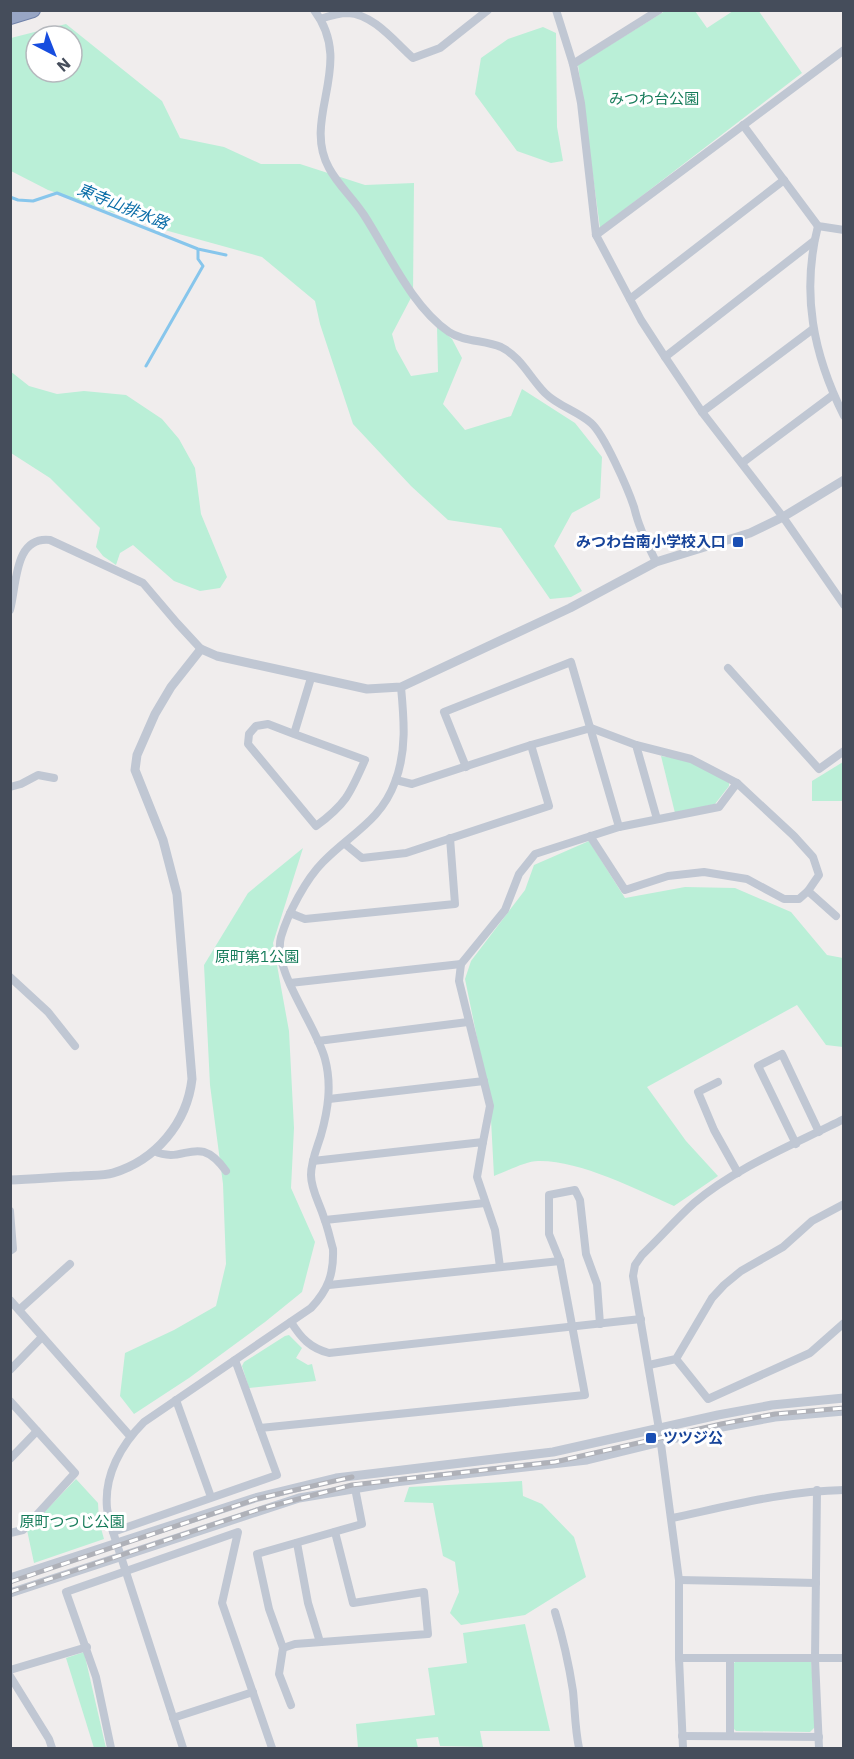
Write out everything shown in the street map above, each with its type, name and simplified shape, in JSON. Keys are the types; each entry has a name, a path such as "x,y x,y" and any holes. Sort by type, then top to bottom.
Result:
{"highway":[{"path":"10,17 33,10"}],"street":[{"path":"314,10 328,40 332,64 320,135 322,155 329,169 363,213 416,299 440,323 457,335 510,352 545,393 560,406 591,423 605,442 656,562"},
{"path":"320,19 349,13 361,15 370,20 413,58 440,48 488,10"},
{"path":"556,10 573,64 581,104 596,235 664,357 783,517 843,606"},
{"path":"573,64 659,10"},
{"path":"596,235 843,51"},
{"path":"743,125 818,226 843,230"},
{"path":"630,299 784,180"},
{"path":"818,226 814,241 810,282 813,329 825,376 843,416"},
{"path":"664,357 814,241"},
{"path":"702,411 813,329"},
{"path":"742,463 833,395"},
{"path":"10,610 20,560 27,546 38,538 50,540 143,583 201,649 217,656 367,689 401,687 570,608 656,562 737,538 783,517 843,483"},
{"path":"10,1180 111,1173 139,1162 154,1151 170,1134 190,1096 192,1079 177,894 163,840 135,770 137,755 155,714 171,687 201,649"},
{"path":"466,767 444,712 571,662 619,827"},
{"path":"728,668 819,769 843,751"},
{"path":"294,734 311,678"},
{"path":"183,1749 113,1532 107,1509 108,1493 117,1459 130,1436 144,1422 311,1308 329,1285 333,1255 311,1175 329,1099 327,1070 318,1041 284,972 280,939 290,913 314,871 366,826 389,796 396,780 403,746 401,687"},
{"path":"268,724 294,734 365,760 349,795 334,812 316,826 248,744 249,734 256,726 268,724"},
{"path":"396,780 412,784 591,728 636,745 691,759 737,783 783,825 813,857 819,875 799,899 784,899 747,879 704,872 668,876 625,890 590,836"},
{"path":"345,844 362,858 406,853 549,806 531,745"},
{"path":"636,745 657,819"},
{"path":"10,787 38,775 54,778"},
{"path":"500,1267 495,1230 477,1177 490,1106 459,981 461,964 505,910 519,874 535,854 619,827 719,807 737,783"},
{"path":"290,913 306,920 455,904 450,838"},
{"path":"808,891 836,916"},
{"path":"290,983 461,964"},
{"path":"10,977 48,1012 75,1046"},
{"path":"318,1041 468,1022"},
{"path":"796,1144 758,1066 782,1054 819,1132"},
{"path":"329,1099 484,1081"},
{"path":"718,1082 698,1092 714,1130 738,1173"},
{"path":"683,1749 679,1580 661,1442 633,1276 635,1265 695,1202 738,1173 843,1119"},
{"path":"313,1161 483,1142"},
{"path":"154,1151 163,1156 201,1150 217,1159 226,1171"},
{"path":"260,1428 585,1395 560,1261 549,1234 549,1195 575,1190 580,1200 586,1254 597,1284 600,1324"},
{"path":"325,1220 485,1203"},
{"path":"649,1365 676,1359 712,1298 724,1285 741,1271 783,1247 812,1221 843,1204"},
{"path":"10,1211 13,1249 10,1251"},
{"path":"329,1285 560,1261"},
{"path":"19,1310 70,1264"},
{"path":"10,1300 130,1436"},
{"path":"291,1322 306,1343 316,1350 329,1353 641,1319"},
{"path":"676,1359 708,1399 810,1353 843,1323"},
{"path":"10,1370 42,1337"},
{"path":"113,1532 277,1475 235,1360"},
{"path":"10,1578 117,1545 255,1498 336,1478 553,1452 718,1415 772,1405 843,1398"},
{"path":"176,1400 211,1497"},
{"path":"10,1401 75,1473 23,1530 10,1533"},
{"path":"10,1593 299,1498 356,1488 587,1460 722,1427 775,1417 843,1412"},
{"path":"10,1460 37,1431"},
{"path":"291,1705 279,1674 283,1648 269,1609 257,1554 362,1524 356,1488"},
{"path":"672,1518 773,1497 817,1490 843,1490"},
{"path":"817,1490 815,1659 819,1749"},
{"path":"111,1749 96,1677 66,1592 238,1532 222,1603 272,1749"},
{"path":"283,1648 295,1644 428,1634 424,1592 353,1603 335,1532"},
{"path":"297,1543 308,1603 320,1642"},
{"path":"679,1580 816,1583"},
{"path":"555,1612 562,1631 573,1692 579,1749"},
{"path":"10,1670 87,1647"},
{"path":"680,1658 843,1658"},
{"path":"730,1659 730,1736"},
{"path":"10,1676 49,1739 52,1749"},
{"path":"173,1718 252,1692"},
{"path":"682,1736 819,1737"}],"green space":[{"name":"みつわ台公園","path":"758,10 802,73 600,228 578,65 665,11 695,11 707,28 733,11"},
{"path":"543,27 556,33 557,127 563,161 551,163 517,151 475,94 481,58 508,39"},
{"path":"24,35 24,84 84,84 84,38 162,101 180,138 224,147 261,164 300,164 365,185 414,183 413,294 392,334 396,349 411,376 438,372 437,326 452,339 462,358 443,404 465,430 511,416 522,389 575,423 602,457 600,498 572,513 554,546 582,591 571,597 550,599 501,528 448,520 411,486 353,424 320,324 315,301 262,257 161,229 48,190 11,171 11,38"},
{"path":"10,371 29,386 57,394 84,391 126,395 162,419 179,439 195,468 201,514 227,577 220,588 200,591 174,581 133,545 120,553 116,565 103,556 96,547 100,528 50,478 11,453"},
{"path":"661,756 692,761 729,782 729,786 715,804 675,813"},
{"path":"843,762 843,801 812,801 812,781"},
{"path":"589,841 625,898 685,887 735,888 791,912 827,955 843,958 843,1047 826,1045 797,1005 647,1087 686,1141 718,1176 674,1206 589,1170 554,1162 533,1161 494,1176 490,1101 465,979 471,961 525,890 534,865"},
{"name":"原町第1公園","path":"303,848 273,943 289,1031 294,1128 291,1188 315,1242 302,1292 189,1378 134,1414 120,1396 125,1353 174,1330 216,1306 226,1264 223,1184 210,1085 204,965 248,893"},
{"path":"289,1335 302,1348 296,1358 308,1365 312,1364 316,1381 249,1388 242,1366 244,1362"},
{"name":"原町つつじ公園","path":"76,1479 98,1503 99,1521 104,1539 34,1563 27,1530"},
{"path":"522,1481 523,1496 542,1504 574,1537 586,1577 525,1615 461,1625 450,1613 459,1592 455,1562 443,1556 433,1503 404,1502 409,1487"},
{"path":"525,1624 550,1731 480,1731 483,1747 440,1746 438,1737 416,1739 418,1748 358,1748 356,1724 435,1715 428,1668 467,1663 463,1633"},
{"path":"84,1652 106,1748 94,1748 66,1658"},
{"path":"811,1660 816,1726 810,1732 736,1731 732,1727 732,1665 736,1661"}],"waterway":[{"name":"東寺山排水路","path":"10,197 33,201 57,193 198,249 226,255"},
{"path":"146,366 203,266 198,259 198,250"}],"railway":[{"path":"10,1592 260,1509 352,1485 555,1462 721,1424 775,1414 844,1408"},
{"path":"10,1582 256,1499 352,1477"}],"place":[{"name":"みつわ台南小学校入口","path":"738,542"},
{"name":"ツツジ公","path":"651,1438"}]}
